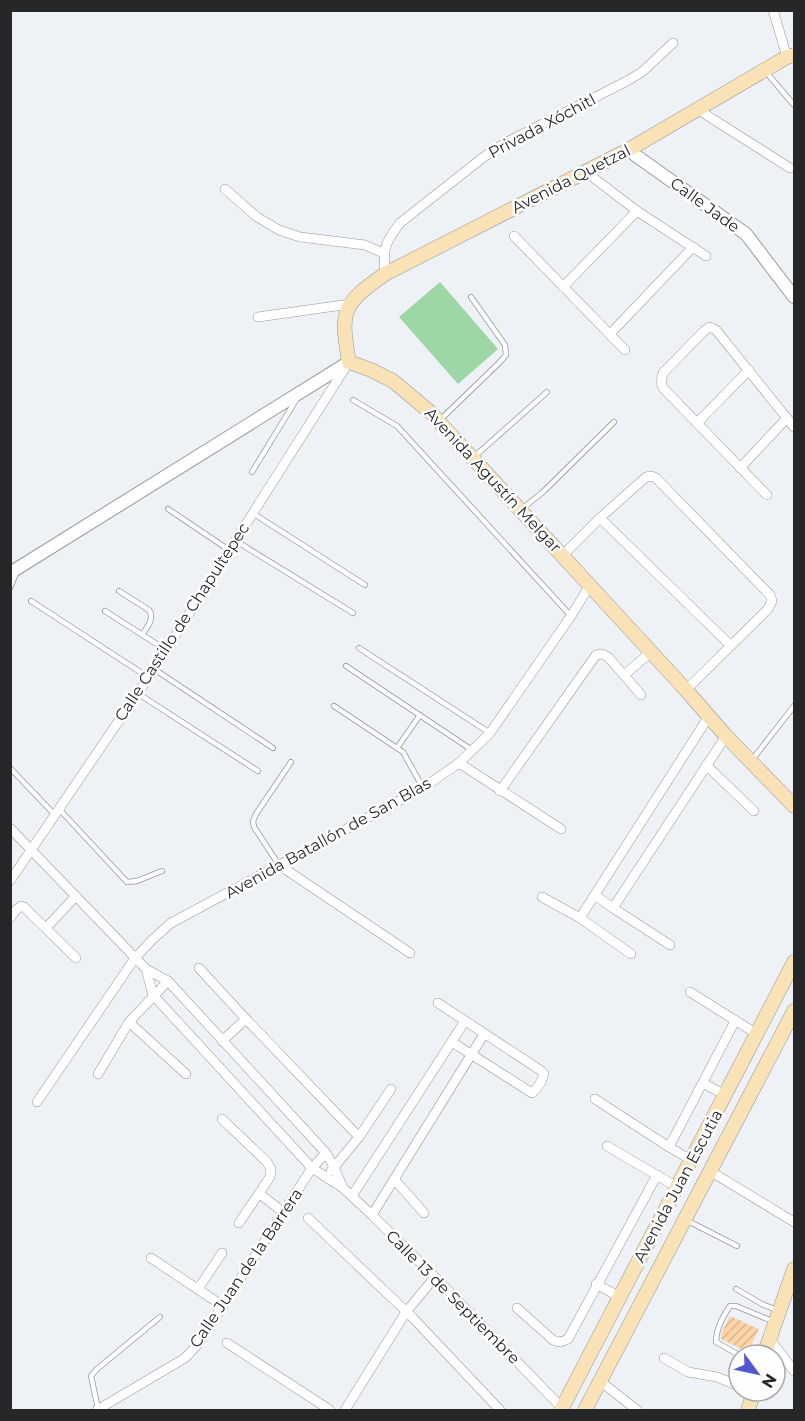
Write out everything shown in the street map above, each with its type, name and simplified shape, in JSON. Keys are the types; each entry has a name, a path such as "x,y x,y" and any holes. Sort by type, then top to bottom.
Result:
{"main road":[{"name":"Avenida Quetzal","path":"350,304 363,289 385,274 628,150 791,56"},
{"path":"349,362 344,320 350,304"},
{"name":"Avenida Agustín Melgar","path":"349,362 393,381 430,412 726,736 795,806"},
{"name":"Avenida Juan Escutia","path":"562,1409 795,962"},
{"name":"Avenida Juan Escutia","path":"585,1410 795,1011"},
{"path":"768,1343 795,1269"}],"street":[{"path":"773,10 791,56"},
{"name":"Privada Xóchitl","path":"383,253 389,237 400,223 485,156 505,143 627,81 642,72 674,43"},
{"path":"698,109 790,168"},
{"name":"Calle Jade","path":"628,150 746,234 795,297"},
{"path":"586,172 637,211 706,256"},
{"path":"225,189 257,217 279,230 300,237 365,245 383,253 385,274"},
{"path":"563,287 637,211"},
{"path":"514,236 625,350"},
{"path":"610,334 693,247"},
{"path":"258,317 350,304"},
{"path":"766,495 663,388 661,381 663,373 704,331 711,327 716,330 795,427"},
{"path":"15,570 349,362"},
{"name":"Calle Castillo de Chapultepec","path":"10,881 151,673 349,362"},
{"path":"697,423 749,370"},
{"path":"740,468 787,418"},
{"path":"563,555 600,518 646,477 651,476 656,478 770,595 772,601 768,609 686,690"},
{"path":"600,518 730,645"},
{"name":"Avenida Batallón de San Blas","path":"37,1102 135,958 171,923 423,788 459,764 490,733 590,585"},
{"path":"624,675 651,652"},
{"path":"500,791 596,655 602,654 608,657 641,695"},
{"path":"580,918 709,717"},
{"path":"613,908 726,736"},
{"path":"459,764 561,829"},
{"path":"706,765 754,811"},
{"name":"Calle 13 de Septiembre","path":"10,828 146,969 168,981 326,1153 343,1188"},
{"path":"279,865 410,953"},
{"path":"595,895 670,945"},
{"path":"46,928 76,896"},
{"path":"542,897 580,918 631,954"},
{"path":"10,918 16,909 21,906 26,908 76,958"},
{"path":"199,968 359,1137"},
{"name":"Calle 13 de Septiembre","path":"146,969 153,995 312,1168 343,1188 372,1215 562,1409"},
{"path":"98,1074 129,1022 168,981"},
{"path":"690,992 757,1034"},
{"path":"438,1003 544,1074 537,1089 532,1093 452,1042"},
{"path":"222,1041 246,1019"},
{"path":"352,1196 465,1021"},
{"path":"669,1147 735,1021"},
{"path":"129,1022 186,1074"},
{"path":"372,1215 484,1034"},
{"path":"703,1083 725,1095"},
{"path":"326,1177 359,1137 391,1089"},
{"path":"595,1099 691,1160"},
{"path":"222,1119 272,1169 260,1194 239,1223"},
{"path":"608,1146 677,1187"},
{"name":"Calle Juan de la Barrera","path":"98,1410 185,1358 198,1344 312,1168 326,1153"},
{"path":"710,1171 795,1222"},
{"path":"517,1308 553,1340 563,1342 568,1339 657,1175"},
{"path":"394,1179 424,1214"},
{"path":"260,1194 284,1212"},
{"path":"308,1218 406,1312 500,1410"},
{"path":"198,1289 222,1253"},
{"path":"151,1258 223,1306"},
{"path":"345,1410 406,1312 435,1277"},
{"path":"596,1284 620,1297"},
{"path":"769,1338 795,1371"},
{"path":"227,1343 330,1410"},
{"path":"664,1358 688,1372 727,1381"},
{"path":"600,1381 638,1410"}],"lane":[{"path":"764,70 795,105"},
{"path":"439,421 506,355 506,345 471,297"},
{"path":"473,458 547,392"},
{"path":"252,472 300,393"},
{"path":"353,400 397,426 571,616"},
{"path":"521,510 543,492 614,422"},
{"path":"168,509 229,550"},
{"path":"252,513 365,585"},
{"path":"235,541 353,614"},
{"path":"10,588 15,570"},
{"path":"119,591 149,610 152,615 142,635"},
{"path":"31,601 273,748"},
{"path":"105,611 166,650"},
{"path":"359,648 490,733"},
{"path":"346,666 472,750"},
{"path":"137,693 258,771"},
{"path":"751,762 795,705"},
{"path":"334,706 403,752 423,788"},
{"path":"397,748 420,715"},
{"path":"279,865 254,827 253,821 291,762"},
{"path":"10,768 127,882 137,882 162,871"},
{"path":"685,1219 737,1246"},
{"path":"736,1289 777,1316"},
{"path":"727,1348 716,1342 716,1336 730,1306 777,1316"},
{"path":"98,1410 91,1376 160,1317"}],"green space":[{"path":"440,282 498,349 458,384 399,317"}],"building":[{"path":"730,1316 759,1329 752,1343 729,1343 721,1339 721,1334"}]}
